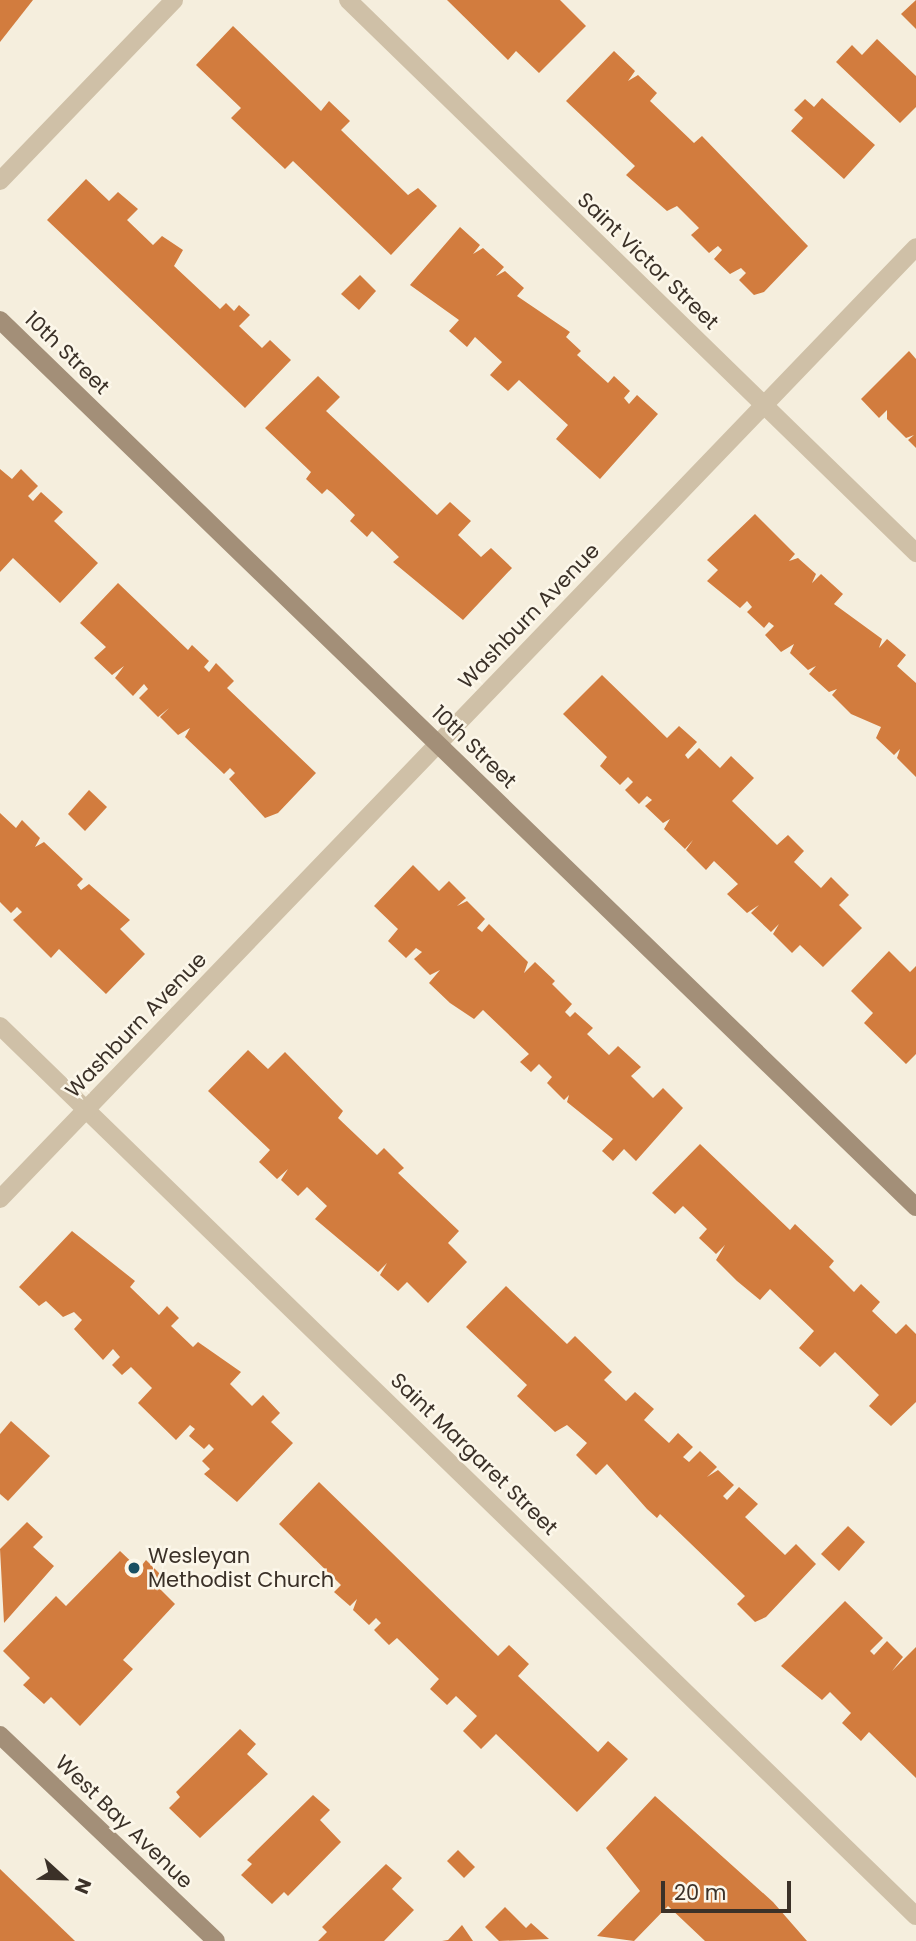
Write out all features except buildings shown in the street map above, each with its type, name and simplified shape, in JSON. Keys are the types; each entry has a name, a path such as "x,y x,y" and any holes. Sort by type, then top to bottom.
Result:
{"street":[{"path":"0,181 174,0"},
{"name":"Saint Victor Street","path":"348,0 916,553"},
{"name":"Washburn Avenue","path":"0,1199 916,247"},
{"name":"10th Street","path":"0,320 916,1207"},
{"name":"Saint Margaret Street","path":"0,1026 916,1916"},
{"name":"West Bay Avenue","path":"0,1735 216,1941"}],"place":[{"name":"Wesleyan Methodist Church","path":"134,1568"}]}
